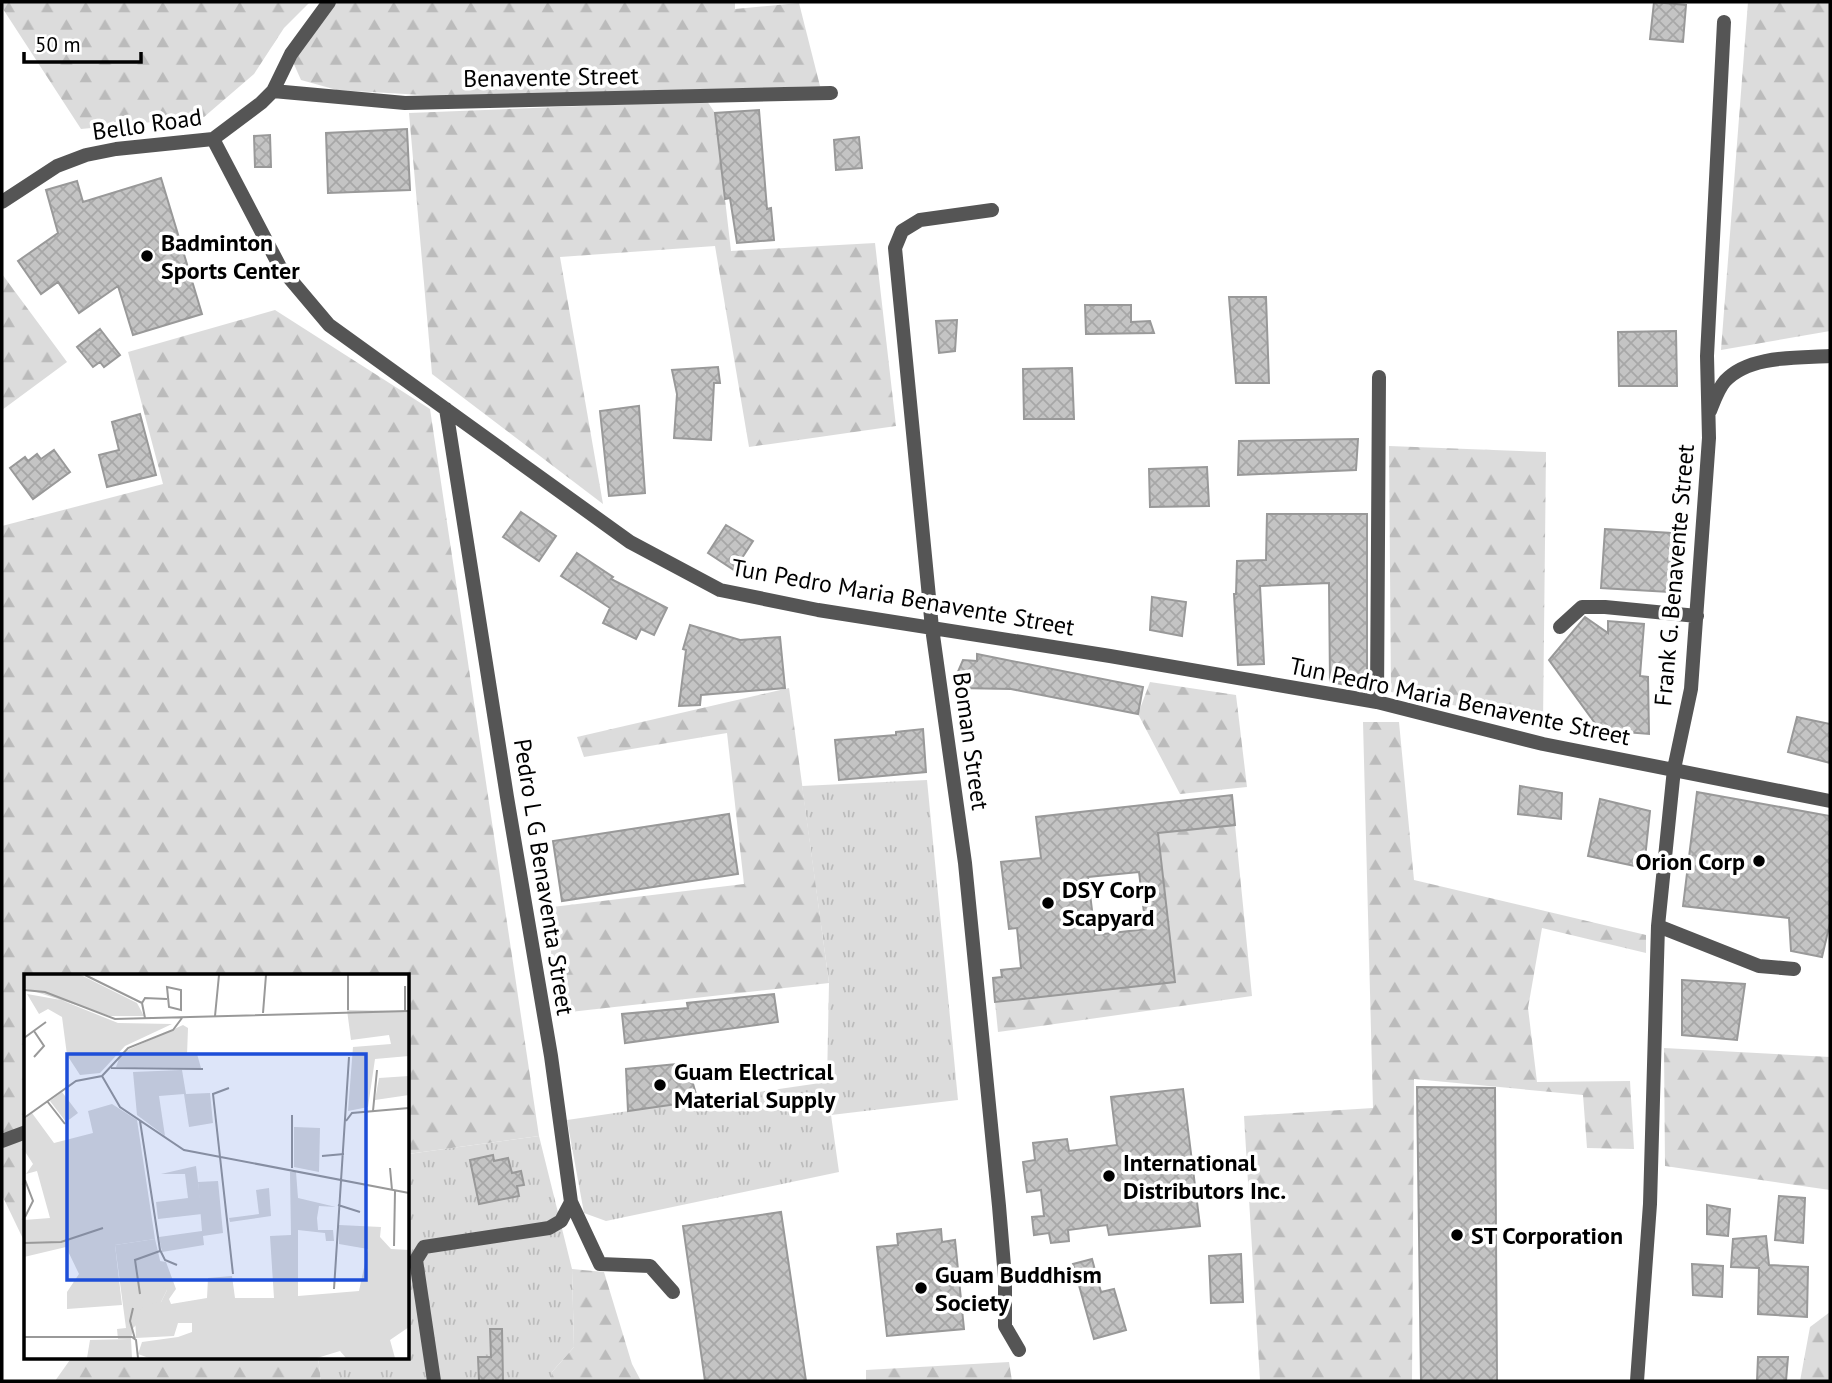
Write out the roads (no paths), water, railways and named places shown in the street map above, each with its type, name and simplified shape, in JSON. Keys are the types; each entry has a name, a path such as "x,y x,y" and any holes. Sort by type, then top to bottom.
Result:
{"street":[{"name":"Bello Road","path":"2,202 57,166 86,155 116,149 214,139 273,91 291,54 330,2"},
{"name":"Frank G. Benavente Street","path":"1637,1381 1650,1204 1658,926 1674,769 1691,690 1709,438 1707,356 1724,22"},
{"name":"Benavente Street","path":"273,91 405,103 831,93"},
{"name":"Tun Pedro Maria Benavente Street","path":"214,139 280,267 329,325 630,542 720,590 818,610 1377,702 1543,744 1830,801"},
{"name":"Boman Street","path":"992,210 920,220 902,231 894,248 932,628 965,863 999,1206 1005,1278 1005,1326 1019,1350"},
{"path":"1708,415 1725,382 1746,366 1791,358 1830,356"},
{"path":"1377,702 1379,377"},
{"name":"Pedro L G Benaventa Street","path":"446,409 551,1056 571,1202 600,1264 650,1266 673,1292"},
{"path":"1560,627 1583,607 1697,616"},
{"path":"1658,926 1759,966 1794,969"},
{"path":"2,1141 24,1133"},
{"path":"434,1381 416,1260 424,1247 549,1228 561,1221 571,1202"}],"place":[{"name":"Badminton Sports Center","path":"147,256"},
{"name":"Orion Corp","path":"1759,861"},
{"name":"DSY Corp Scapyard","path":"1048,903"},
{"name":"Guam Electrical Material Supply","path":"660,1085"},
{"name":"International Distributors Inc.","path":"1109,1176"},
{"name":"ST Corporation","path":"1457,1235"},
{"name":"Guam Buddhism Society","path":"921,1288"}]}
